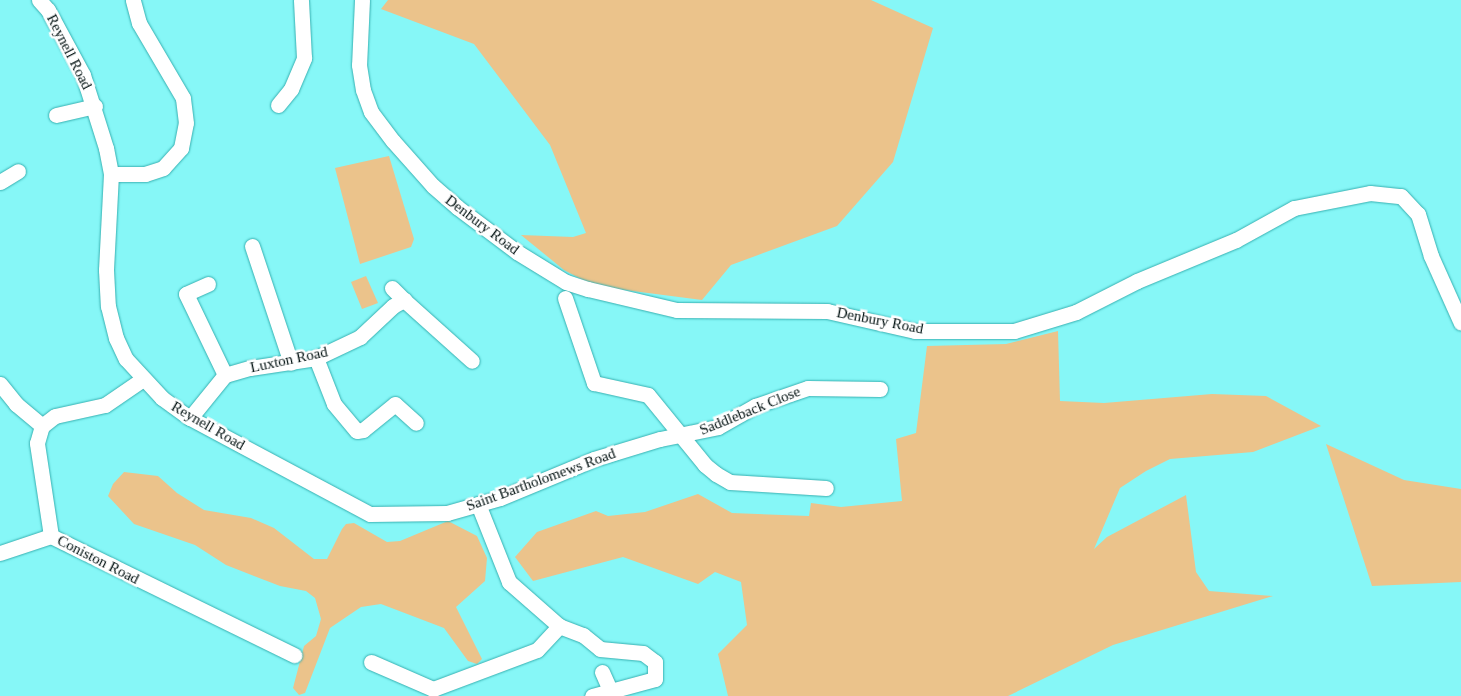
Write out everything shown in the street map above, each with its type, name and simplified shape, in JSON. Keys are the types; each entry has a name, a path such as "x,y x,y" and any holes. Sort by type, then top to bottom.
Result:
{"street":[{"name":"Reynell Road","path":"39,0 48,10 83,75 95,106 111,174 106,270 108,306 116,338 126,359 162,398 190,418 370,514"},
{"path":"111,174 145,174 163,168 181,148 186,123 183,98 139,23 132,0"},
{"path":"278,105 291,89 304,58 301,0"},
{"name":"Denbury Road","path":"362,0 359,65 363,90 371,112 393,141 433,186 457,208 517,252 566,282 588,289 677,310 827,311 915,331 1014,331 1076,312 1137,281 1236,240 1294,208 1370,193 1401,196 1418,214 1431,256 1461,324"},
{"name":"Reynell Road","path":"56,115 95,106"},
{"path":"0,182 18,171"},
{"path":"252,246 291,363"},
{"path":"190,418 225,375 186,294 208,284"},
{"path":"392,288 472,361"},
{"path":"565,298 594,383 648,395 705,465 730,482 826,488"},
{"name":"Luxton Road","path":"225,375 250,368 316,358 360,337 393,306 404,300"},
{"path":"316,358 334,404 356,431 363,430 396,404 416,423"},
{"path":"0,384 16,404 42,426 55,416 105,405 143,379"},
{"name":"Saddleback Close","path":"681,437 718,427 755,406 808,388 880,389"},
{"name":"Coniston Road","path":"42,426 37,443 51,536 294,655"},
{"name":"Saint Bartholomews Road","path":"370,514 447,512 478,504 594,459 660,439 681,437"},
{"path":"478,504 509,582 559,626 583,635 600,649 643,653 655,662 655,679 592,696"},
{"path":"0,554 51,536"},
{"path":"370,662 433,689 537,650 559,626"},
{"path":"602,672 611,692"}],"shaded area":[{"path":"388,0 871,0 933,28 893,162 837,226 731,265 702,300 594,286 564,270 521,235 573,237 586,233 550,145 474,44 381,9"},
{"path":"389,156 414,239 411,247 360,264 335,168"},
{"path":"366,276 378,303 362,309 351,282"},
{"path":"1058,331 1060,401 1104,403 1212,394 1266,396 1321,426 1253,452 1170,459 1146,471 1120,488 1094,549 1107,537 1186,495 1196,572 1209,591 1273,596 1113,645 1008,696 728,696 718,654 747,625 741,582 715,572 698,584 623,557 533,581 515,557 537,532 596,511 608,516 645,512 698,494 732,513 809,516 811,503 841,507 902,501 896,439 916,433 927,346 1006,344"},
{"path":"1326,444 1404,480 1461,489 1461,582 1372,586"},
{"path":"124,472 158,476 177,493 204,510 251,518 274,528 314,559 327,559 346,524 354,523 387,542 400,541 448,521 477,536 487,558 485,581 456,607 482,659 477,664 468,661 444,628 381,604 361,607 330,628 305,693 299,695 293,688 304,646 316,636 321,619 315,598 306,591 280,586 226,565 195,545 134,524 108,496 113,484"}]}
